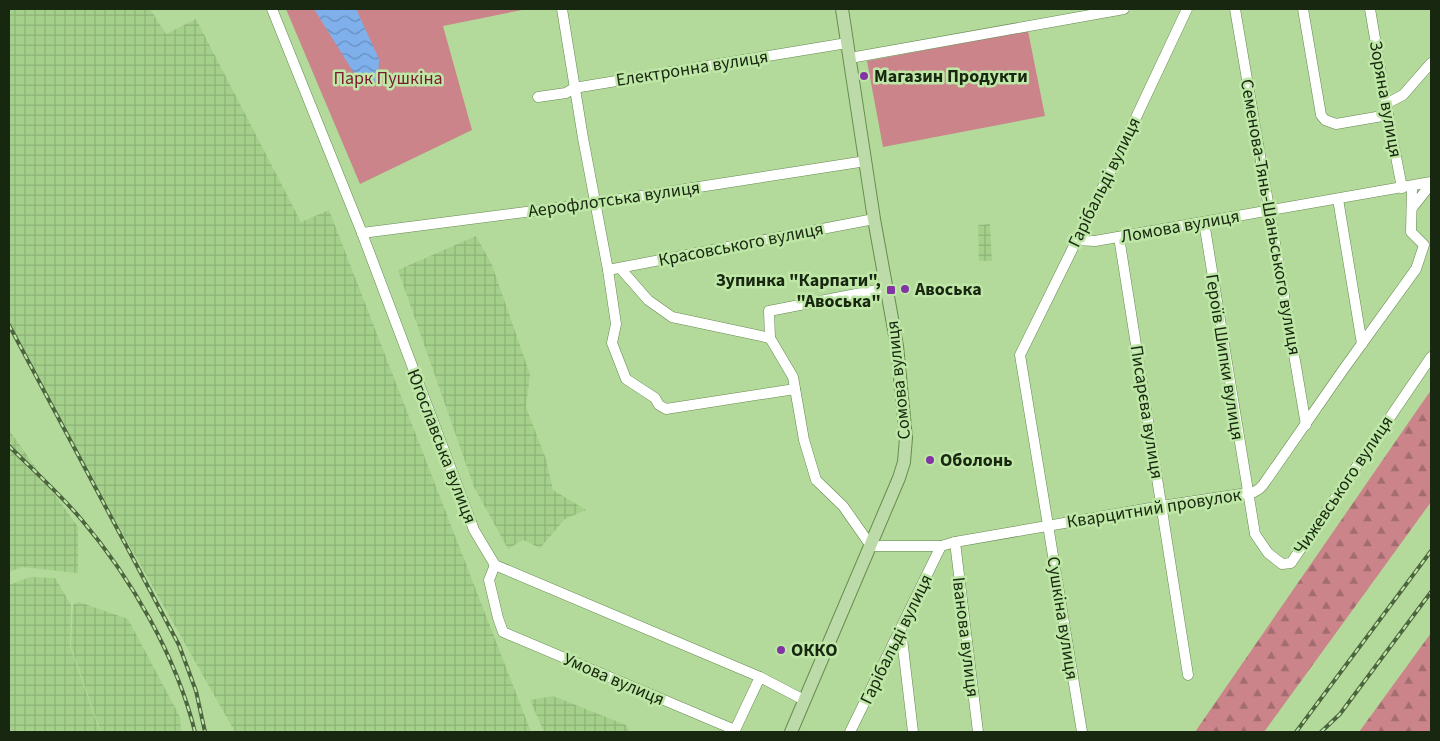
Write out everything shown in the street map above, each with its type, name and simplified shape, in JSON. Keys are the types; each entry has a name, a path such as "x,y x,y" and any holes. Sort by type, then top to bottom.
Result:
{"main road":[{"name":"Сомова вулиця","path":"791,732 899,478 904,462 906,438 897,346 874,219 842,9"}],"street":[{"name":"Югославська вулиця","path":"272,9 362,232 474,530 495,565"},
{"path":"562,9 574,88 608,270 616,324 612,344 626,379 655,398 662,408 795,389"},
{"path":"850,58 1124,9"},
{"name":"Гарібальді вулиця","path":"1020,355 1187,9"},
{"name":"Семенова-Тянь-Шаньського вулиця","path":"1235,9 1306,425"},
{"path":"1303,9 1321,115 1325,120 1336,124 1388,115"},
{"name":"Зоряна вулиця","path":"1370,9 1388,115 1407,188"},
{"name":"Електронна вулиця","path":"538,97 566,93 574,88 847,43"},
{"path":"1386,104 1403,95 1431,63"},
{"name":"Аерофлотська вулиця","path":"362,232 596,203 866,162"},
{"path":"1412,208 1431,183"},
{"name":"Ломова вулиця","path":"1076,240 1095,241 1431,183"},
{"name":"Кварцитний провулок","path":"871,546 941,546 954,542 1259,489 1416,270 1428,247 1411,232 1412,208 1407,188"},
{"path":"1338,199 1362,344"},
{"name":"Красовського вулиця","path":"608,270 874,219"},
{"name":"Героїв Шипки вулиця","path":"1204,222 1246,492"},
{"name":"Писарєва вулиця","path":"1119,237 1188,675"},
{"path":"620,268 648,300 672,317 770,338"},
{"path":"871,546 843,506 816,480 804,440 793,377 770,338 769,311 886,288"},
{"name":"Сушкіна вулиця","path":"1020,355 1082,732"},
{"name":"Чижевського вулиця","path":"1246,492 1254,534 1268,553 1282,564 1291,563 1431,357"},
{"name":"Іванова вулиця","path":"954,542 978,732"},
{"name":"Гарібальді вулиця","path":"850,732 941,546"},
{"path":"495,565 760,677 804,700"},
{"name":"Умова вулиця","path":"495,565 489,580 503,632 735,730 760,677"},
{"path":"901,629 913,732"}],"shaded area":[{"path":"9,9 150,9 166,34 196,19 301,222 329,210 531,732 235,732 42,391 9,323"},
{"path":"990,224 992,261 979,261 978,225"},
{"path":"476,236 492,265 530,374 526,407 546,459 553,490 586,510 565,519 540,548 523,540 508,549 474,487 398,270"},
{"path":"9,430 78,527 78,573 22,567 9,572"},
{"path":"30,577 55,578 71,605 70,647 100,732 9,732 9,585"},
{"path":"79,602 128,619 180,717 181,732 101,732 71,647 73,605"},
{"path":"553,696 626,725 630,732 544,732 530,700"}],"green space":[{"name":"Парк Пушкіна","path":"286,9 527,9 443,26 472,130 360,184"},
{"path":"1028,31 1045,116 883,147 867,61"},
{"path":"1431,390 1431,502 1264,732 1195,732"},
{"path":"1431,633 1431,732 1359,732"}],"water":[{"path":"314,9 356,9 379,59 378,82 359,81"}],"railway":[{"path":"9,325 179,645 196,691 205,732"},
{"path":"9,446 81,519 118,567 164,647 187,703 195,732"},
{"path":"1296,732 1431,551"},
{"path":"1321,732 1340,714 1431,592"}],"place":[{"name":"Магазин Продукти","path":"864,76"},
{"name":"Авоська","path":"905,289"},
{"name":"Зупинка \"Карпати\", \"Авоська\"","path":"891,290"},
{"name":"Оболонь","path":"930,460"},
{"name":"ОККО","path":"781,650"}]}
